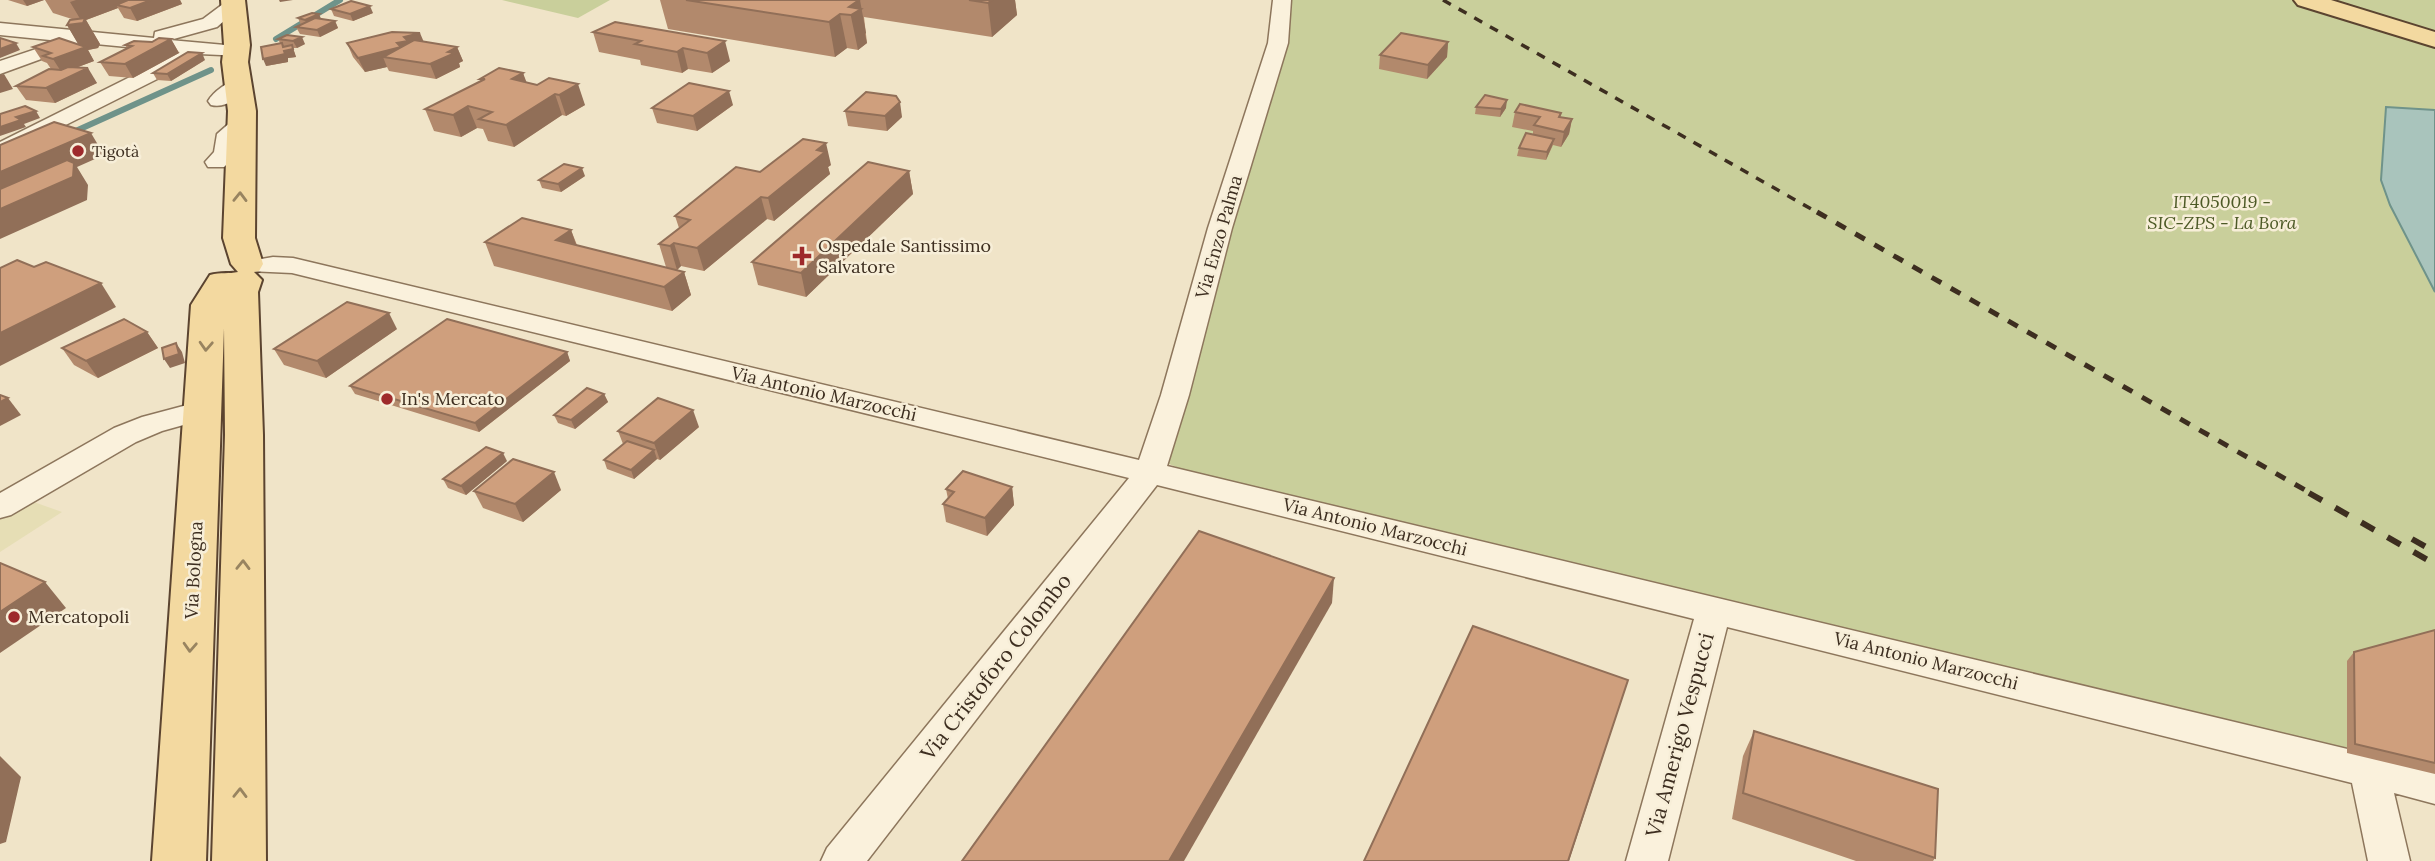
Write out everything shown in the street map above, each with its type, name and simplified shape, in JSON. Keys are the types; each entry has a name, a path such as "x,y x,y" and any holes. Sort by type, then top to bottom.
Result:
{"main road":[{"path":"2305,0 2435,40"},
{"path":"233,46 241,125 239,238 242,273 244,435 239,861"},
{"path":"233,46 216,162 212,217 214,243 242,273"},
{"name":"Via Bologna","path":"179,861 208,305 242,273"}],"street":[{"name":"Via Enzo Palma","path":"1150,472 1175,395 1220,228 1278,43 1282,0"},
{"path":"0,29 192,47 233,46"},
{"path":"0,68 97,37 157,37 233,46"},
{"path":"0,151 192,47"},
{"path":"216,162 225,155 228,134 241,125"},
{"name":"Via Antonio Marzocchi","path":"242,273 313,272 1150,472 2435,787"},
{"path":"0,507 124,435 202,410"},
{"name":"Via Cristoforo Colombo","path":"842,861 1150,472"},
{"name":"Via Amerigo Vespucci","path":"1647,861 1714,609"},
{"path":"2369,771 2389,861"}],"shaded area":[{"path":"0,490 62,512 0,552"}],"green space":[{"path":"502,0 610,0 578,18"},
{"name":"IT4050019 - SIC-ZPS - La Bora","path":"1282,0 2435,0 2435,637 2347,753 1191,473 1152,457"}],"water":[{"path":"2386,107 2435,110 2435,292 2390,205 2381,180"}],"building":[{"path":"128,0 151,0 130,8 116,5"},
{"path":"686,0 859,0 849,7 861,9 851,15 840,14 829,22"},
{"path":"969,0 992,0 988,3"},
{"path":"351,1 370,6 350,14 331,9"},
{"path":"312,13 319,14 305,20 298,18"},
{"path":"85,18 83,23 67,25 70,20"},
{"path":"315,18 335,21 317,30 296,27"},
{"path":"615,22 725,41 707,53 683,48 677,52 635,44 641,41 593,32"},
{"path":"392,32 420,33 404,37 408,41 397,43 401,47 358,58 347,43"},
{"path":"1401,33 1448,42 1428,65 1380,55"},
{"path":"287,35 302,37 293,41 278,39"},
{"path":"0,38 16,43 0,49"},
{"path":"59,38 86,47 53,59 43,56 51,53 33,47"},
{"path":"159,38 171,39 125,64 100,62 132,46 125,45 134,41 152,42"},
{"path":"414,40 457,47 448,52 455,53 430,64 383,57"},
{"path":"282,43 283,47 292,45 293,49 284,51 285,54 263,59 261,47"},
{"path":"188,52 202,53 167,74 153,73"},
{"path":"68,67 88,68 46,88 16,86 49,69 61,70"},
{"path":"499,68 523,73 512,79 537,85 549,78 578,84 559,95 555,94 506,125 479,119 492,112 468,106 453,115 425,109 485,79 480,79"},
{"path":"689,83 729,91 693,116 652,108"},
{"path":"866,92 896,96 900,102 885,116 845,111"},
{"path":"1485,95 1507,100 1501,109 1476,107"},
{"path":"1520,104 1561,113 1559,117 1572,119 1564,132 1534,125 1540,117 1515,112"},
{"path":"25,106 36,111 16,117 21,120 0,127 0,114"},
{"path":"54,122 91,133 0,172 0,145"},
{"path":"1526,133 1554,139 1547,152 1519,148"},
{"path":"803,139 826,143 817,150 825,152 768,198 761,197 697,248 674,243 670,246 659,244 690,220 675,216 736,167 760,172"},
{"path":"67,160 74,163 73,177 0,209 0,189"},
{"path":"868,162 909,171 801,273 752,262"},
{"path":"564,164 582,168 558,184 539,180"},
{"path":"522,218 571,230 556,240 684,272 664,287 485,242"},
{"path":"17,260 34,267 46,262 101,283 0,333 0,268"},
{"path":"347,302 389,313 317,361 274,349"},
{"path":"124,319 147,332 86,361 62,348"},
{"path":"447,319 567,352 475,423 350,386"},
{"path":"176,343 179,354 164,359 162,348"},
{"path":"587,388 604,394 571,420 554,415"},
{"path":"658,398 693,410 654,443 618,431"},
{"path":"627,441 654,450 631,470 604,460"},
{"path":"486,447 503,453 461,486 443,479"},
{"path":"513,459 554,472 515,504 474,491"},
{"path":"963,471 1012,487 985,518 943,504 954,492 946,489"},
{"path":"1199,531 1334,578 1169,861 962,861"},
{"path":"0,563 45,582 0,612"},
{"path":"1473,626 1628,680 1568,861 1364,861"},
{"path":"2435,630 2435,763 2355,744 2354,652"},
{"path":"1754,731 1938,789 1935,858 1743,793"}],"waterway":[{"path":"276,39 340,0"},
{"path":"69,134 211,70"}],"railway":[{"path":"1443,0 1820,214"},
{"path":"1817,212 2312,494"},
{"path":"2309,493 2435,564"},
{"path":"2412,539 2435,552"}],"place":[{"name":"Tigotà","path":"78,151"},
{"name":"Ospedale Santissimo Salvatore","path":"802,256"},
{"name":"In's Mercato","path":"387,399"},
{"name":"Mercatopoli","path":"14,617"}]}
